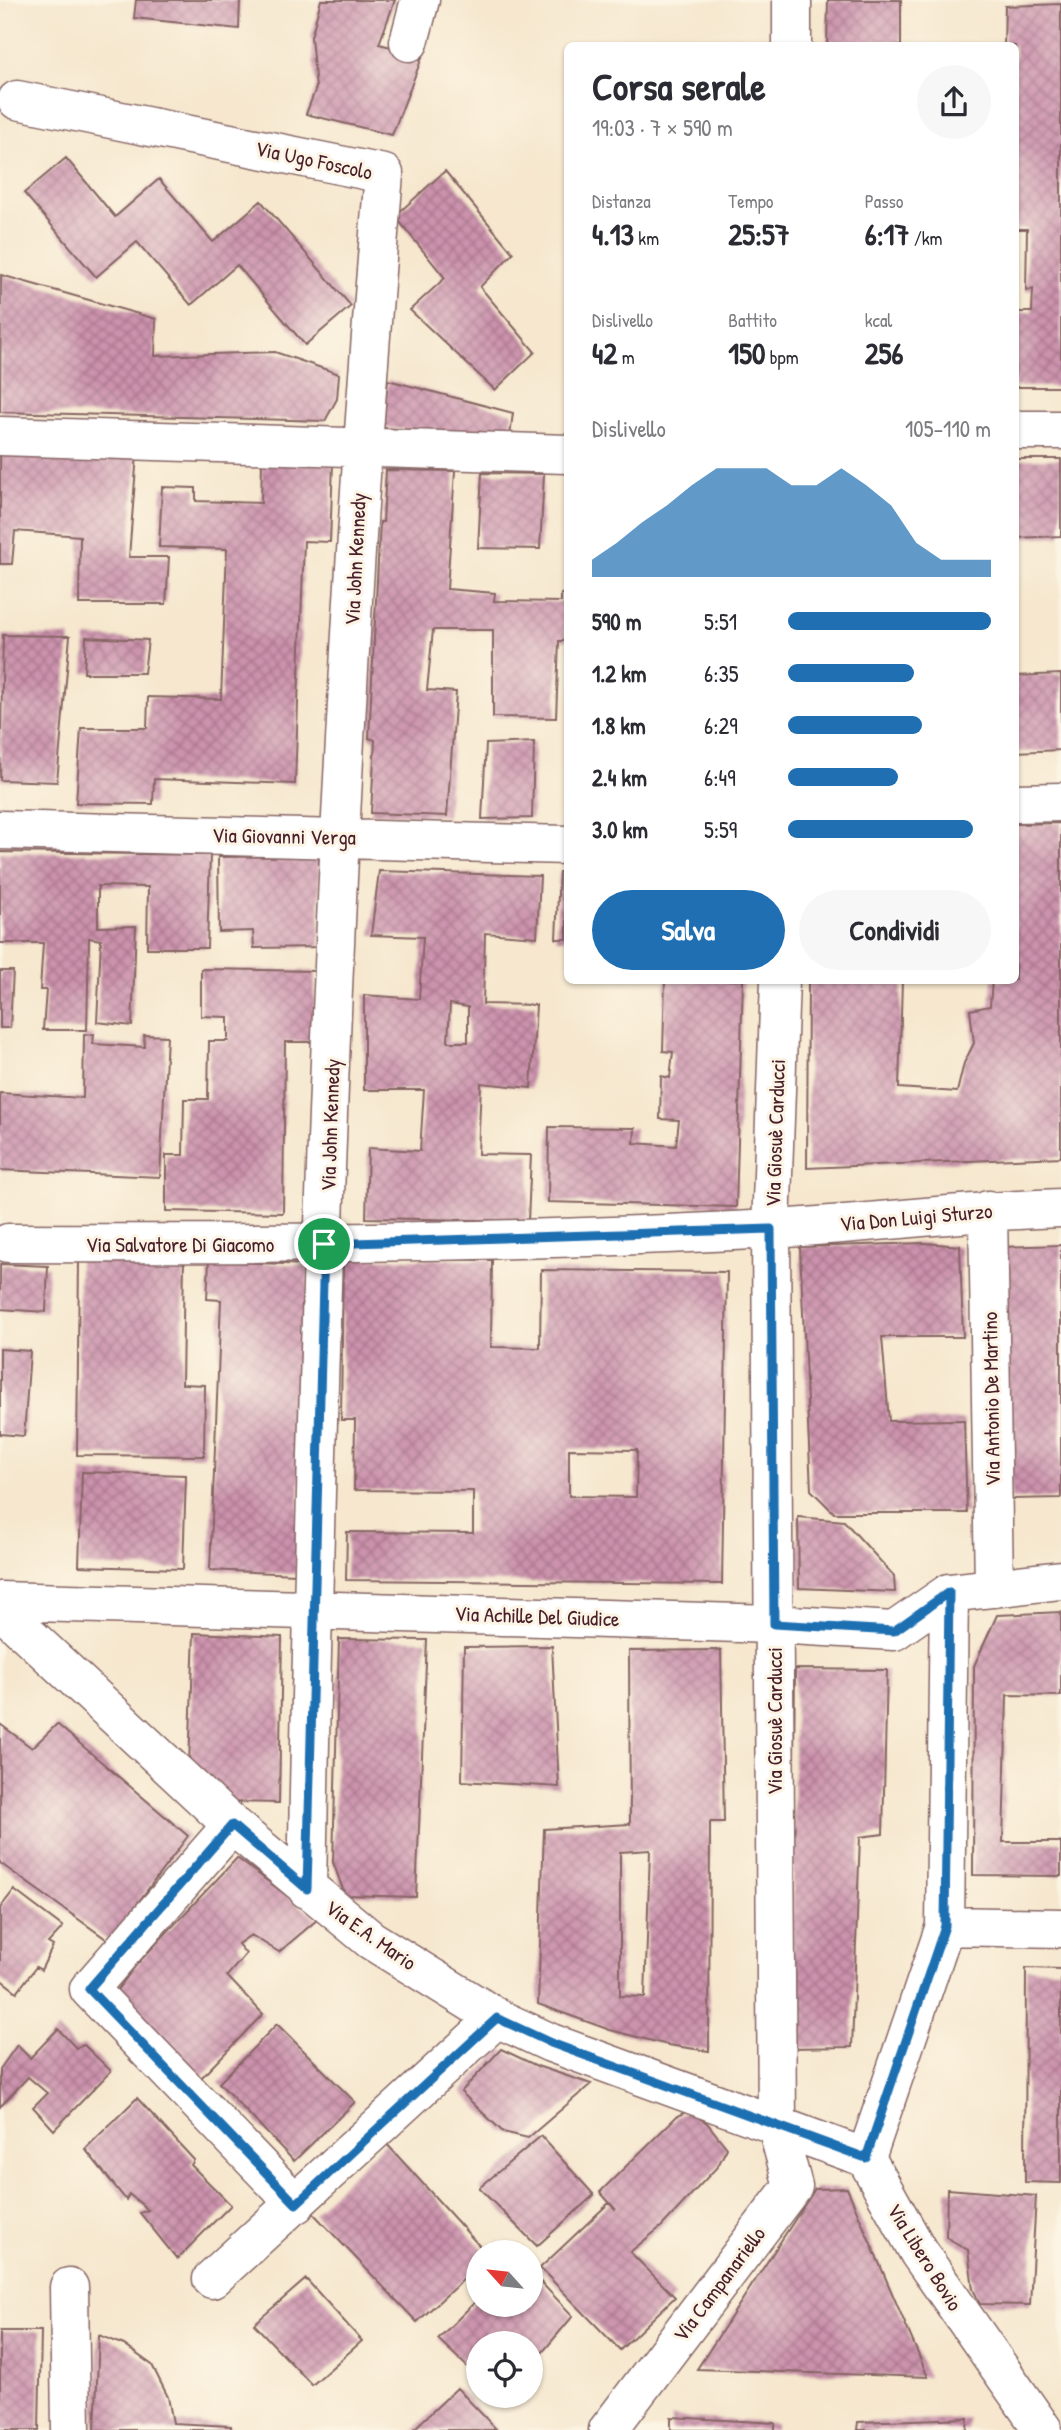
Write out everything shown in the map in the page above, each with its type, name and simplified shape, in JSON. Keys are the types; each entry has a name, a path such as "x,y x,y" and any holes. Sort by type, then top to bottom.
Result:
{"street":[{"path":"409,42 420,0"},
{"path":"792,0 792,42"},
{"name":"Via Ugo Foscolo","path":"18,100 384,174 360,446"},
{"path":"1019,430 1061,430"},
{"path":"0,436 564,454"},
{"name":"Via John Kennedy","path":"307,1889 324,1244 360,446"},
{"path":"1019,803 1061,802"},
{"name":"Via Giovanni Verga","path":"0,830 564,845"},
{"name":"Via Giosuè Carducci","path":"778,2127 771,1229 780,984"},
{"name":"Via Don Luigi Sturzo","path":"771,1229 988,1210 1061,1208"},
{"name":"Via Antonio De Martino","path":"988,1210 994,1588"},
{"name":"Via Salvatore Di Giacomo","path":"8,1243 324,1244 771,1229"},
{"path":"778,2127 866,2158 945,1926 949,1592 1061,1580"},
{"name":"Via Achille Del Giudice","path":"0,1601 774,1624 894,1631 949,1592"},
{"name":"Via E.A. Mario","path":"0,1609 232,1825 371,1940 497,2018 551,2043 778,2127"},
{"path":"232,1825 89,1989 296,2204"},
{"path":"945,1926 1061,1927"},
{"path":"212,2279 497,2018"},
{"name":"Via Campanariello","path":"608,2430 793,2186 778,2127"},
{"name":"Via Libero Bovio","path":"866,2158 919,2253 1043,2430"},
{"path":"69,2287 71,2430"}],"building":[{"path":"136,0 240,0 239,29 134,18"},
{"path":"321,0 395,0 379,44 423,55 392,135 306,114 316,88 311,37"},
{"path":"828,0 901,0 901,42 827,42"},
{"path":"1061,4 1061,387 1019,387 1019,312 1032,312 1033,289 1026,291 1027,229 1019,229 1019,42 1004,42 1005,6"},
{"path":"66,158 115,217 159,179 213,242 261,201 351,306 305,345 237,265 191,305 137,242 96,277 24,193"},
{"path":"445,171 513,253 480,287 535,352 495,390 410,310 445,278 395,216"},
{"path":"1,275 156,319 155,356 275,352 339,374 337,399 325,421 0,412"},
{"path":"388,380 513,413 510,436 383,428"},
{"path":"0,453 137,454 129,557 169,557 166,604 79,604 80,536 15,531 12,564 0,564"},
{"path":"1019,459 1061,459 1061,536 1019,538"},
{"path":"262,462 333,464 330,542 304,541 295,784 154,779 153,804 76,803 81,728 147,728 148,697 221,699 227,549 159,547 162,487 196,488 196,501 261,503"},
{"path":"386,470 455,471 447,589 495,593 494,601 561,602 561,594 564,594 564,641 559,641 556,718 493,717 493,630 433,630 427,690 456,692 447,816 371,813 375,740 369,738 380,522 383,522"},
{"path":"482,473 544,474 540,549 478,548"},
{"path":"3,635 70,636 57,782 0,780"},
{"path":"86,637 148,640 144,673 84,673"},
{"path":"1061,674 1061,750 1019,752 1019,676"},
{"path":"534,742 532,818 482,819 486,744"},
{"path":"1061,823 1061,1157 807,1168 808,984 902,984 899,1088 957,1092 964,1063 974,1043 970,1010 990,1006 992,984 1019,984 1019,824"},
{"path":"0,852 210,855 207,948 147,948 148,887 98,886 98,927 136,926 132,1026 97,1022 101,940 89,938 87,1030 43,1030 46,990 40,990 43,943 0,943"},
{"path":"319,856 320,947 254,948 253,931 219,932 218,857"},
{"path":"379,871 540,876 537,937 485,933 483,1004 536,1005 531,1088 481,1083 478,1154 531,1155 528,1221 366,1218 368,1148 420,1151 424,1090 364,1090 364,995 419,999 423,937 371,935","holes":["450,1004 468,1007 468,1042 448,1042"]},
{"path":"559,872 564,872 564,939 556,939"},
{"path":"201,969 315,971 314,1042 285,1042 283,1213 166,1211 166,1155 183,1155 184,1099 208,1099 209,1041 228,1041 228,1017 201,1016"},
{"path":"0,971 13,971 10,1028 0,1028"},
{"path":"665,984 743,984 736,1207 548,1202 549,1127 635,1128 634,1143 676,1146 679,1120 660,1119 661,1076 670,1078 673,1052 663,1051"},
{"path":"94,1034 93,1044 145,1047 144,1035 167,1036 160,1177 0,1170 0,1093 83,1098 84,1035"},
{"path":"925,1243 960,1246 963,1337 882,1337 889,1421 964,1420 967,1513 834,1513 811,1490 800,1247"},
{"path":"1061,1245 1061,1498 1011,1499 1001,1247"},
{"path":"79,1257 184,1258 182,1384 205,1385 204,1456 77,1455"},
{"path":"343,1258 492,1260 491,1347 540,1348 541,1270 727,1272 722,1584 346,1580 347,1532 473,1533 473,1491 354,1490 355,1420 341,1420","holes":["569,1449 637,1450 636,1497 569,1496"]},
{"path":"209,1261 309,1265 296,1574 210,1570 221,1300 207,1299"},
{"path":"0,1264 48,1266 46,1312 0,1309"},
{"path":"0,1349 30,1351 24,1436 0,1434"},
{"path":"82,1472 186,1475 183,1569 79,1566"},
{"path":"798,1517 844,1521 894,1576 895,1592 799,1588"},
{"path":"1061,1612 1061,1696 1007,1695 1003,1842 1061,1842 1061,1876 973,1875 974,1666 997,1615"},
{"path":"194,1633 282,1637 279,1803 232,1802 189,1765"},
{"path":"339,1639 427,1640 416,1897 345,1895 333,1862"},
{"path":"552,1646 559,1787 462,1781 464,1647"},
{"path":"721,1650 724,1822 710,1822 709,2051 668,2045 610,2030 538,2004 544,1829 630,1824 629,1651","holes":["650,1850 645,1997 620,1996 620,1852"]},
{"path":"795,1669 887,1670 883,1834 860,1837 852,2047 791,2048"},
{"path":"0,1724 32,1748 57,1724 188,1836 109,1941 0,1863"},
{"path":"237,1858 318,1919 279,1952 251,1935 238,1944 246,1954 227,1976 263,2014 200,2079 115,1993 137,1964"},
{"path":"14,1890 63,1927 48,1943 53,1946 41,1970 36,1967 17,1992 0,1979 0,1908"},
{"path":"1026,1968 1061,1969 1061,2183 1025,2182"},
{"path":"277,2024 355,2102 294,2161 219,2083"},
{"path":"58,2029 76,2048 84,2045 111,2071 54,2130 33,2107 47,2093 28,2077 0,2107 0,2069 17,2045 30,2058"},
{"path":"501,2049 537,2066 591,2084 528,2138 503,2132 461,2092"},
{"path":"137,2098 194,2160 191,2165 231,2205 177,2259 140,2213 148,2210 129,2194 126,2200 85,2149"},
{"path":"688,2111 707,2123 727,2148 718,2166 662,2226 630,2252 675,2297 620,2350 543,2271 543,2265 609,2203 616,2210 600,2192 677,2116"},
{"path":"541,2136 594,2195 543,2241 531,2240 479,2188"},
{"path":"385,2142 474,2240 466,2240 466,2277 417,2322 313,2213"},
{"path":"847,2188 928,2377 697,2369 815,2189"},
{"path":"947,2189 1036,2196 1030,2305 980,2304 973,2289 968,2250 946,2237"},
{"path":"306,2279 362,2341 312,2385 254,2324"},
{"path":"543,2285 573,2316 543,2352 543,2331 466,2331 466,2366 438,2339 466,2311 466,2317 543,2317"},
{"path":"0,2331 41,2331 39,2430 0,2430"},
{"path":"99,2335 124,2345 152,2365 168,2397 173,2423 231,2426 231,2430 95,2430"},
{"path":"457,2388 466,2397 466,2408 476,2408 497,2430 413,2430"},
{"path":"671,2417 775,2423 775,2430 671,2430"},
{"path":"968,2418 967,2430 857,2430 858,2422"}],"route":[{"path":"771,1229 774,1624 894,1631 949,1592 945,1926 866,2158 551,2043 497,2018 296,2204 89,1989 232,1825 307,1889 324,1244 771,1229"}]}
